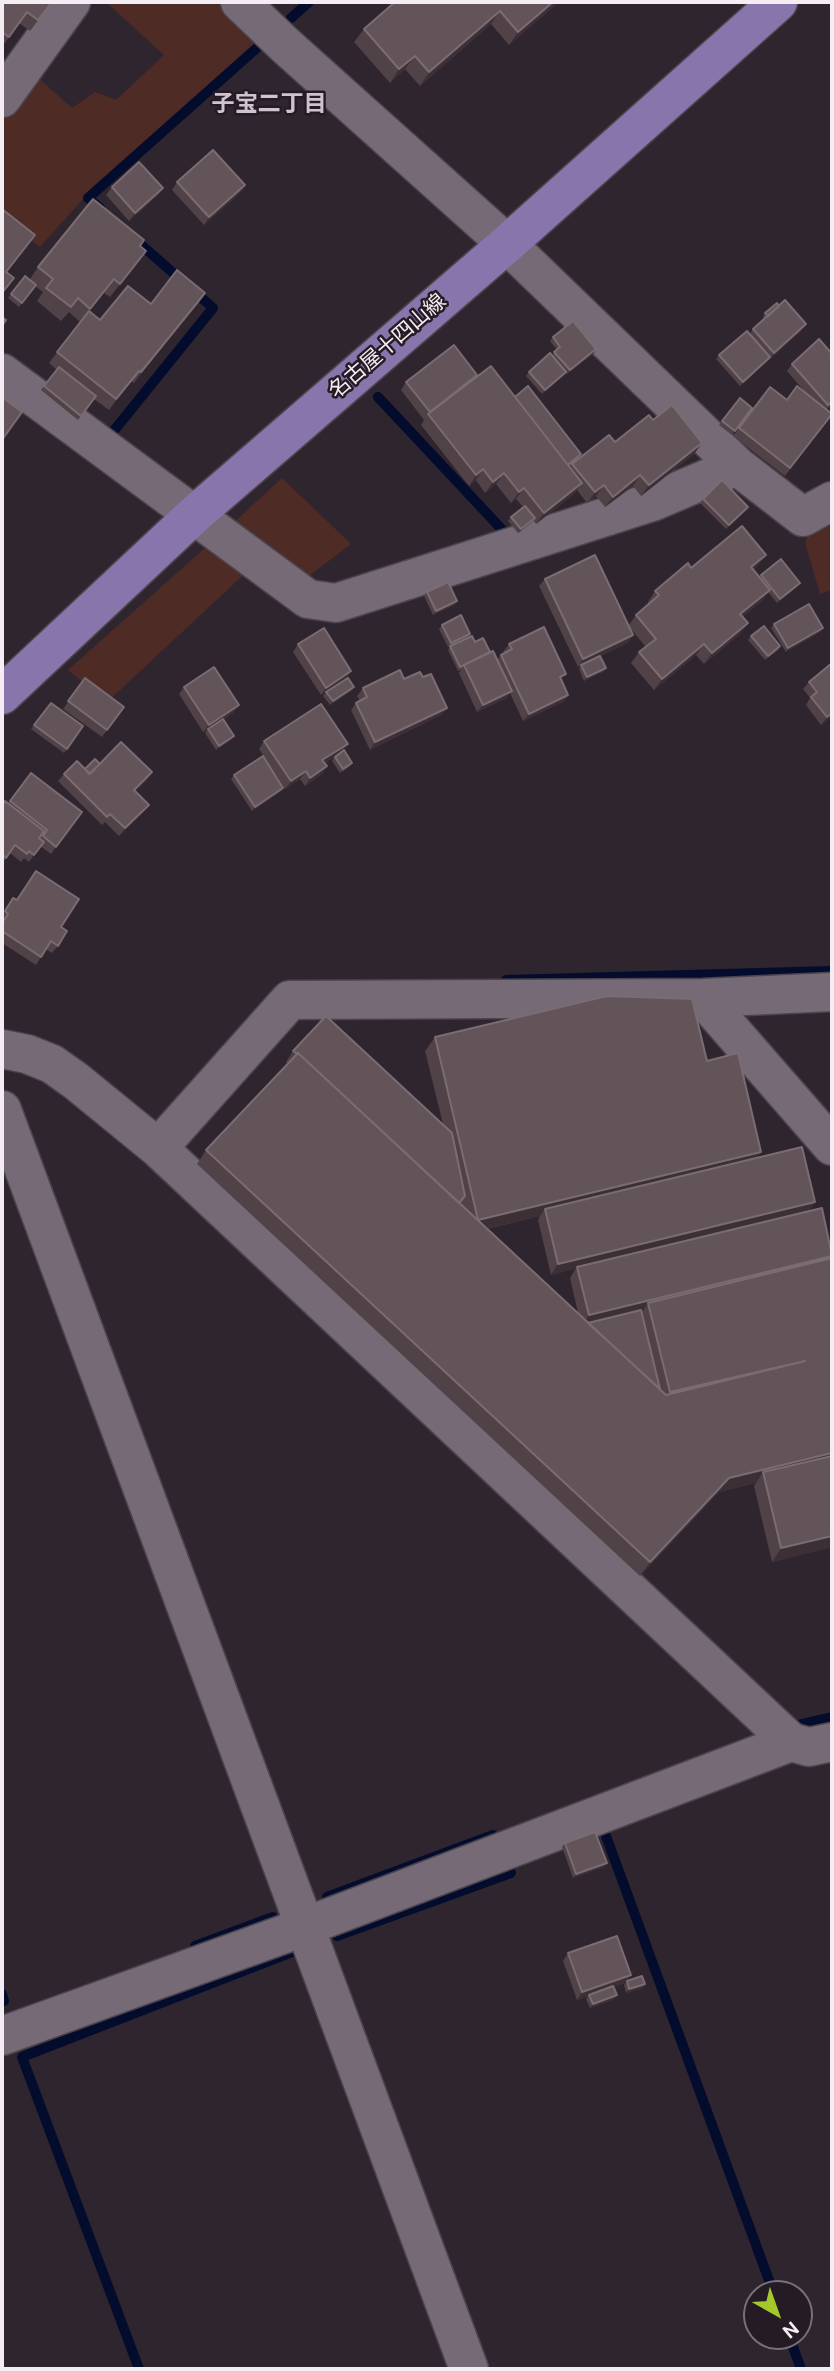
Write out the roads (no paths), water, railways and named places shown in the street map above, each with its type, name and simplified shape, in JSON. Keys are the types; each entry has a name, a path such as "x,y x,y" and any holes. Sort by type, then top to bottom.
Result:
{"main road":[{"name":"名古屋十四山線","path":"2,695 194,515 507,244 778,2"}],"street":[{"path":"2,98 71,2"},
{"path":"240,2 285,46 507,244 737,466 803,517 832,502"},
{"path":"2,373 308,599 336,603 652,502 737,466"},
{"path":"158,1148 290,1000 703,998 832,992"},
{"path":"703,998 832,1146"},
{"path":"2,1049 27,1054 52,1064 158,1148 816,1750 304,1927 2,2036"},
{"path":"2,1110 469,2369"}],"waterway":[{"path":"291,18 309,2"},
{"path":"100,208 88,198 268,38"},
{"path":"108,438 213,308 130,235"},
{"path":"378,397 509,537"},
{"path":"506,980 832,971"},
{"path":"793,1726 832,1717"},
{"path":"327,1897 493,1835"},
{"path":"606,1836 769,2280"},
{"path":"337,1936 511,1873"},
{"path":"195,1946 273,1917"},
{"path":"139,2369 22,2057 292,1952"},
{"path":"2,1994 4,2001"},
{"path":"794,2350 801,2369"}],"district":[{"name":"子宝二丁目","path":"269,105"}]}
